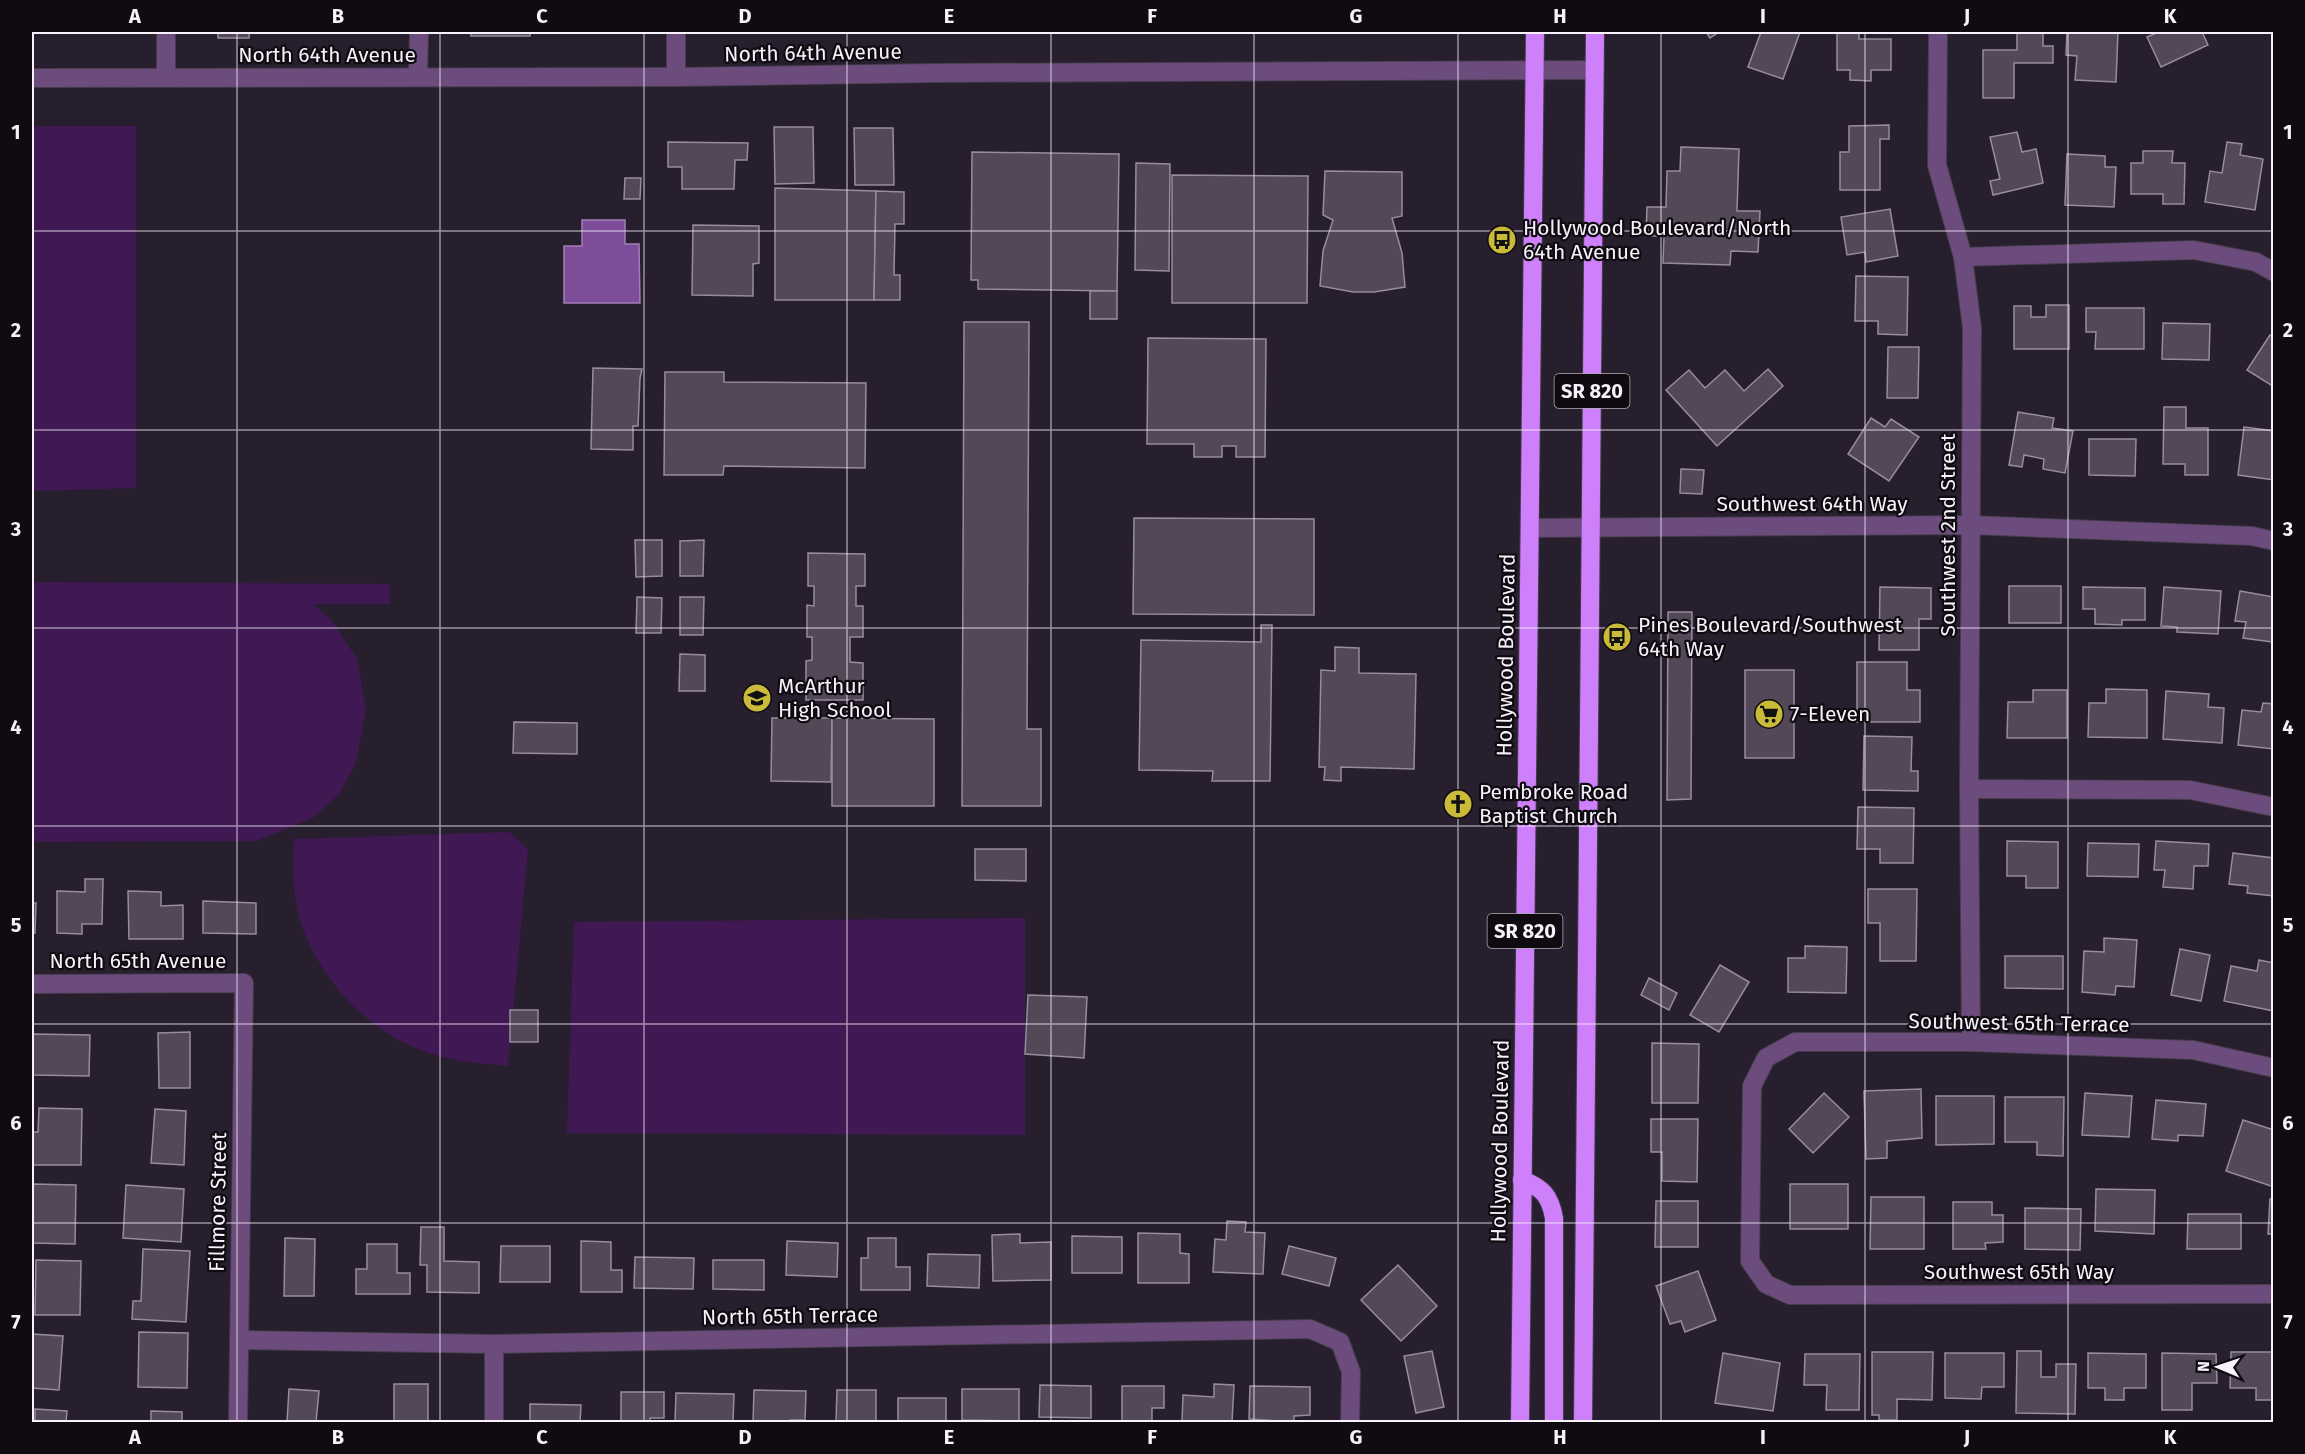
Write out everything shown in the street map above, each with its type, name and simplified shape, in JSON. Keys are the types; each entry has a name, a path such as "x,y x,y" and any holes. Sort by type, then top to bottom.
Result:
{"highway":[{"name":"Hollywood Boulevard","path":"1520,1422 1535,32"},
{"name":"SR 820","path":"1583,1422 1595,32"},
{"path":"1522,1180 1536,1186 1551,1202 1554,1218 1554,1422"}],"street":[{"path":"166,32 166,77"},
{"path":"418,77 419,32"},
{"path":"676,32 676,77"},
{"name":"Southwest 2nd Street","path":"1938,32 1937,165 1963,257 1972,328 1969,789 1971,1042"},
{"name":"North 64th Avenue","path":"32,78 676,77 935,73 1594,70"},
{"path":"1963,257 2194,250 2256,262 2274,272"},
{"name":"Southwest 64th Way","path":"1530,528 1971,525 2252,536 2274,541"},
{"path":"1969,789 2190,790 2274,807"},
{"name":"North 65th Avenue","path":"32,984 244,983"},
{"name":"Fillmore Street","path":"238,1422 244,983"},
{"name":"Southwest 65th Terrace","path":"1766,1284 1750,1261 1752,1086 1766,1058 1795,1042 1971,1042 2193,1050 2274,1068"},
{"name":"Southwest 65th Way","path":"1766,1284 1790,1295 2274,1294"},
{"name":"North 65th Terrace","path":"238,1340 494,1344 1310,1329 1340,1342 1351,1372 1350,1422"},
{"path":"494,1344 494,1422"}],"shaded area":[{"path":"32,126 136,126 136,488 32,491"},
{"path":"582,220 625,220 625,244 639,244 640,303 564,303 564,246 582,246"},
{"path":"32,582 390,584 390,604 313,604 332,621 357,659 366,709 356,763 339,794 313,818 256,841 32,842"},
{"path":"509,832 528,849 508,1066 451,1059 418,1049 378,1027 360,1012 329,978 317,958 299,916 295,897 294,839"},
{"path":"1025,918 1025,1135 567,1133 574,922"}],"building":[{"path":"218,32 249,32 249,38 218,38"},
{"path":"471,32 530,32 530,36 471,36"},
{"path":"1706,32 1719,32 1710,38"},
{"path":"1761,32 1800,32 1783,79 1748,67"},
{"path":"1837,32 1859,32 1859,39 1891,39 1891,70 1871,70 1871,81 1850,80 1850,70 1837,70"},
{"path":"2067,32 2118,32 2116,82 2075,80 2077,56 2066,55"},
{"path":"2159,32 2202,32 2208,45 2161,67 2147,37"},
{"path":"2017,33 2043,33 2043,46 2053,46 2053,63 2014,63 2014,98 1983,98 1983,50 2017,50"},
{"path":"1889,125 1889,139 1880,139 1880,190 1840,190 1840,152 1849,152 1849,126"},
{"path":"774,127 813,127 814,183 775,184"},
{"path":"854,128 893,128 894,185 855,185"},
{"path":"2017,132 2022,152 2036,149 2043,183 1993,195 1990,181 2000,179 1990,137"},
{"path":"668,142 748,143 747,160 735,160 734,189 682,189 682,167 668,167"},
{"path":"2227,142 2242,144 2240,155 2263,159 2255,210 2205,202 2210,171 2222,173"},
{"path":"1681,147 1739,149 1737,211 1760,211 1758,252 1731,251 1730,265 1663,263 1664,236 1646,236 1647,207 1666,207 1667,171 1680,171"},
{"path":"2143,151 2173,151 2172,163 2185,163 2184,204 2163,204 2163,194 2131,194 2131,163 2143,163"},
{"path":"972,152 1119,154 1117,291 978,289 978,280 971,280"},
{"path":"2067,154 2105,156 2105,167 2116,167 2114,207 2065,205"},
{"path":"1136,163 1170,164 1169,271 1135,270"},
{"path":"1325,171 1402,172 1402,216 1392,218 1402,253 1405,287 1374,292 1353,292 1320,286 1323,251 1333,220 1323,215"},
{"path":"1172,175 1308,176 1307,303 1172,303"},
{"path":"625,178 641,178 640,199 624,199"},
{"path":"775,188 876,191 874,300 775,300"},
{"path":"876,191 904,192 904,224 895,224 894,275 900,275 900,300 874,300"},
{"path":"1890,209 1898,256 1866,262 1865,252 1847,255 1841,217"},
{"path":"693,225 759,226 759,263 753,264 753,296 692,295"},
{"path":"1856,276 1908,277 1907,335 1878,334 1878,321 1855,321"},
{"path":"1090,291 1117,291 1117,319 1090,319"},
{"path":"2046,305 2069,305 2069,349 2014,349 2014,306 2031,306 2031,317 2046,317"},
{"path":"2086,308 2144,308 2144,349 2095,349 2096,332 2086,332"},
{"path":"964,322 1029,322 1027,729 1041,729 1041,806 962,806"},
{"path":"2163,323 2210,324 2209,360 2162,359"},
{"path":"2270,335 2274,337 2274,387 2247,370"},
{"path":"1148,338 1266,339 1265,457 1236,457 1236,446 1222,446 1222,457 1194,457 1194,444 1147,444"},
{"path":"1888,347 1919,347 1918,398 1887,398"},
{"path":"593,368 642,369 638,426 633,426 633,450 591,449"},
{"path":"1768,369 1783,386 1717,446 1666,390 1689,370 1705,388 1725,370 1744,391"},
{"path":"665,372 724,372 724,382 866,383 865,468 724,466 723,475 664,475"},
{"path":"2164,407 2186,407 2186,428 2208,428 2208,475 2185,475 2185,464 2163,464"},
{"path":"2018,412 2054,418 2052,428 2073,431 2065,473 2043,469 2044,459 2024,455 2022,467 2009,465"},
{"path":"1871,418 1885,427 1891,419 1919,437 1889,481 1848,454"},
{"path":"2244,427 2274,431 2274,480 2238,475"},
{"path":"2089,439 2136,439 2135,476 2089,475"},
{"path":"1681,469 1704,470 1702,494 1680,493"},
{"path":"1134,518 1314,519 1314,615 1133,614"},
{"path":"635,540 662,540 662,576 636,577"},
{"path":"704,540 703,576 680,576 680,541"},
{"path":"808,553 865,554 865,586 856,586 856,606 863,606 863,637 850,637 850,662 863,663 863,700 806,700 806,661 812,660 812,637 807,637 807,605 814,606 814,586 808,586"},
{"path":"2009,586 2061,586 2061,623 2009,623"},
{"path":"1880,587 1931,588 1931,619 1919,619 1919,650 1879,650"},
{"path":"2083,587 2145,588 2145,620 2122,620 2122,625 2095,624 2095,609 2083,609"},
{"path":"2164,587 2221,591 2218,634 2177,632 2177,627 2161,626"},
{"path":"2240,591 2274,597 2272,642 2243,638 2246,622 2235,621"},
{"path":"637,597 662,598 661,633 636,633"},
{"path":"680,597 704,597 703,635 680,635"},
{"path":"1668,612 1692,612 1691,799 1667,800"},
{"path":"1261,625 1272,625 1270,781 1212,781 1213,771 1139,770 1141,640 1261,642"},
{"path":"1335,647 1359,648 1359,673 1416,674 1414,769 1341,767 1341,781 1324,780 1325,767 1319,767 1321,670 1335,671"},
{"path":"680,654 705,655 705,691 679,691"},
{"path":"1857,662 1907,662 1907,690 1920,690 1920,722 1857,722"},
{"name":"7-Eleven","path":"1745,670 1794,670 1794,758 1745,758"},
{"path":"2106,689 2147,690 2147,738 2088,737 2089,703 2106,703"},
{"path":"2033,690 2067,690 2067,738 2007,738 2008,702 2033,702"},
{"path":"2166,691 2209,694 2208,707 2224,708 2222,743 2163,739"},
{"path":"2263,703 2274,704 2274,749 2238,745 2242,710 2261,712"},
{"path":"772,718 832,718 831,782 771,781"},
{"path":"832,718 934,719 934,806 832,806"},
{"path":"514,722 577,723 577,754 513,753"},
{"path":"1864,736 1912,737 1911,771 1918,771 1918,791 1863,790"},
{"path":"1858,807 1914,808 1913,863 1880,863 1880,849 1857,849"},
{"path":"2007,841 2058,842 2058,888 2026,888 2026,876 2007,876"},
{"path":"2156,841 2209,844 2208,866 2194,866 2193,889 2163,887 2165,870 2154,870"},
{"path":"2088,843 2139,844 2138,877 2087,876"},
{"path":"975,849 1026,849 1026,881 975,880"},
{"path":"2233,853 2274,858 2274,896 2247,893 2248,886 2229,884"},
{"path":"85,879 103,879 102,924 82,924 82,934 57,933 57,891 85,892"},
{"path":"1868,889 1917,889 1916,961 1880,961 1880,923 1868,923"},
{"path":"128,891 161,892 161,906 183,905 183,939 129,939"},
{"path":"203,901 256,903 256,934 203,933"},
{"path":"32,903 36,903 35,933 32,933"},
{"path":"2104,938 2137,940 2134,987 2116,986 2115,995 2082,992 2084,951 2104,952"},
{"path":"1805,946 1847,947 1846,993 1788,992 1788,958 1805,958"},
{"path":"2180,949 2210,955 2201,1001 2171,995"},
{"path":"2005,956 2063,956 2063,989 2005,988"},
{"path":"2259,960 2274,963 2274,1011 2224,1001 2231,966 2257,971"},
{"path":"1720,965 1749,982 1719,1032 1690,1015"},
{"path":"1649,978 1677,993 1669,1010 1641,995"},
{"path":"1028,995 1087,997 1084,1058 1025,1054"},
{"path":"510,1010 538,1010 538,1042 510,1042"},
{"path":"190,1032 190,1088 159,1088 158,1033"},
{"path":"33,1034 90,1035 89,1076 33,1075"},
{"path":"1652,1043 1699,1044 1698,1103 1652,1103"},
{"path":"1921,1089 1922,1138 1887,1141 1887,1158 1866,1159 1864,1091"},
{"path":"1824,1093 1849,1117 1813,1153 1789,1129"},
{"path":"2085,1093 2132,1096 2129,1137 2082,1135"},
{"path":"1936,1096 1994,1096 1994,1144 1936,1145"},
{"path":"2005,1097 2064,1097 2063,1156 2037,1155 2037,1142 2005,1142"},
{"path":"2156,1100 2206,1104 2203,1136 2178,1135 2178,1141 2152,1139"},
{"path":"39,1108 82,1109 81,1165 32,1165 32,1132 38,1132"},
{"path":"155,1109 186,1111 184,1165 151,1163"},
{"path":"1651,1119 1698,1119 1697,1182 1662,1181 1662,1152 1651,1152"},
{"path":"2243,1120 2274,1130 2274,1187 2226,1171"},
{"path":"33,1184 76,1185 75,1244 32,1243"},
{"path":"1790,1184 1848,1184 1848,1229 1790,1229"},
{"path":"126,1185 184,1189 181,1242 123,1238"},
{"path":"2096,1189 2155,1190 2154,1234 2095,1231"},
{"path":"1871,1197 1924,1197 1924,1249 1870,1249"},
{"path":"2270,1199 2274,1199 2274,1234 2268,1234"},
{"path":"1656,1201 1698,1201 1698,1247 1655,1247"},
{"path":"1953,1202 1992,1202 1992,1215 2003,1215 2003,1242 1985,1243 1986,1249 1953,1249"},
{"path":"2025,1208 2081,1209 2080,1250 2025,1249"},
{"path":"2188,1214 2241,1214 2241,1249 2187,1249"},
{"path":"1227,1221 1246,1222 1245,1232 1265,1233 1263,1274 1213,1272 1215,1239 1226,1240"},
{"path":"421,1227 444,1227 444,1261 479,1262 479,1293 427,1292 427,1265 420,1265"},
{"path":"1138,1233 1180,1234 1180,1253 1189,1254 1189,1283 1138,1283"},
{"path":"1020,1234 1020,1243 1051,1242 1051,1280 993,1281 992,1235"},
{"path":"1072,1236 1122,1237 1122,1273 1072,1273"},
{"path":"285,1238 315,1239 314,1296 284,1296"},
{"path":"868,1238 896,1238 896,1267 910,1267 910,1290 861,1290 861,1258 868,1258"},
{"path":"581,1241 611,1242 611,1270 622,1270 622,1292 581,1292"},
{"path":"787,1241 838,1243 837,1277 786,1275"},
{"path":"367,1244 397,1244 397,1273 410,1273 410,1294 356,1294 356,1269 367,1269"},
{"path":"501,1246 550,1246 550,1282 500,1282"},
{"path":"1289,1246 1336,1258 1329,1286 1282,1274"},
{"path":"143,1249 190,1251 186,1322 132,1319 133,1301 141,1301"},
{"path":"928,1254 980,1255 979,1288 927,1286"},
{"path":"635,1257 694,1258 693,1289 634,1288"},
{"path":"36,1260 81,1261 80,1315 35,1315"},
{"path":"713,1260 764,1260 764,1290 713,1289"},
{"path":"1398,1265 1437,1306 1401,1341 1361,1300"},
{"path":"1698,1271 1716,1320 1685,1332 1681,1321 1670,1324 1656,1286"},
{"path":"139,1332 188,1333 187,1388 138,1387"},
{"path":"32,1334 63,1336 59,1390 32,1388"},
{"path":"1432,1351 1444,1407 1416,1413 1404,1356"},
{"path":"2017,1351 2041,1351 2041,1377 2056,1377 2056,1364 2076,1364 2075,1414 2016,1413"},
{"path":"1872,1352 1933,1352 1932,1400 1897,1399 1897,1420 1879,1420 1879,1415 1872,1415"},
{"path":"2231,1352 2274,1352 2273,1400 2256,1400 2256,1388 2230,1388"},
{"path":"1723,1353 1780,1363 1773,1411 1715,1403"},
{"path":"1945,1353 2004,1353 2004,1387 1982,1387 1981,1399 1945,1398"},
{"path":"2088,1353 2146,1354 2146,1388 2124,1388 2124,1400 2105,1400 2105,1388 2088,1388"},
{"path":"2162,1353 2216,1354 2217,1383 2192,1383 2192,1410 2162,1410"},
{"path":"1805,1354 1860,1354 1859,1410 1826,1410 1827,1385 1804,1385"},
{"path":"394,1384 428,1384 428,1422 394,1422"},
{"path":"1214,1384 1234,1385 1232,1422 1182,1422 1183,1395 1214,1397"},
{"path":"1040,1385 1091,1386 1091,1418 1039,1417"},
{"path":"1122,1386 1164,1386 1164,1408 1152,1408 1152,1422 1122,1422"},
{"path":"1250,1386 1310,1387 1310,1415 1294,1416 1294,1422 1249,1419"},
{"path":"289,1389 319,1391 316,1422 287,1422"},
{"path":"962,1389 1019,1389 1019,1421 962,1420"},
{"path":"754,1390 806,1391 805,1420 753,1422"},
{"path":"837,1390 876,1390 876,1422 836,1422"},
{"path":"621,1392 664,1392 664,1418 650,1418 650,1422 621,1422"},
{"path":"676,1393 734,1394 733,1422 675,1422"},
{"path":"898,1398 946,1398 946,1422 898,1422"},
{"path":"530,1404 581,1405 580,1422 530,1422"},
{"path":"35,1409 67,1411 66,1422 35,1422"},
{"path":"151,1411 182,1412 182,1422 151,1422"}],"place":[{"name":"Hollywood Boulevard/North 64th Avenue","path":"1502,240"},
{"name":"Pines Boulevard/Southwest 64th Way","path":"1617,637"},
{"name":"McArthur High School","path":"757,698"},
{"name":"7-Eleven","path":"1769,714"},
{"name":"Pembroke Road Baptist Church","path":"1458,804"}]}
